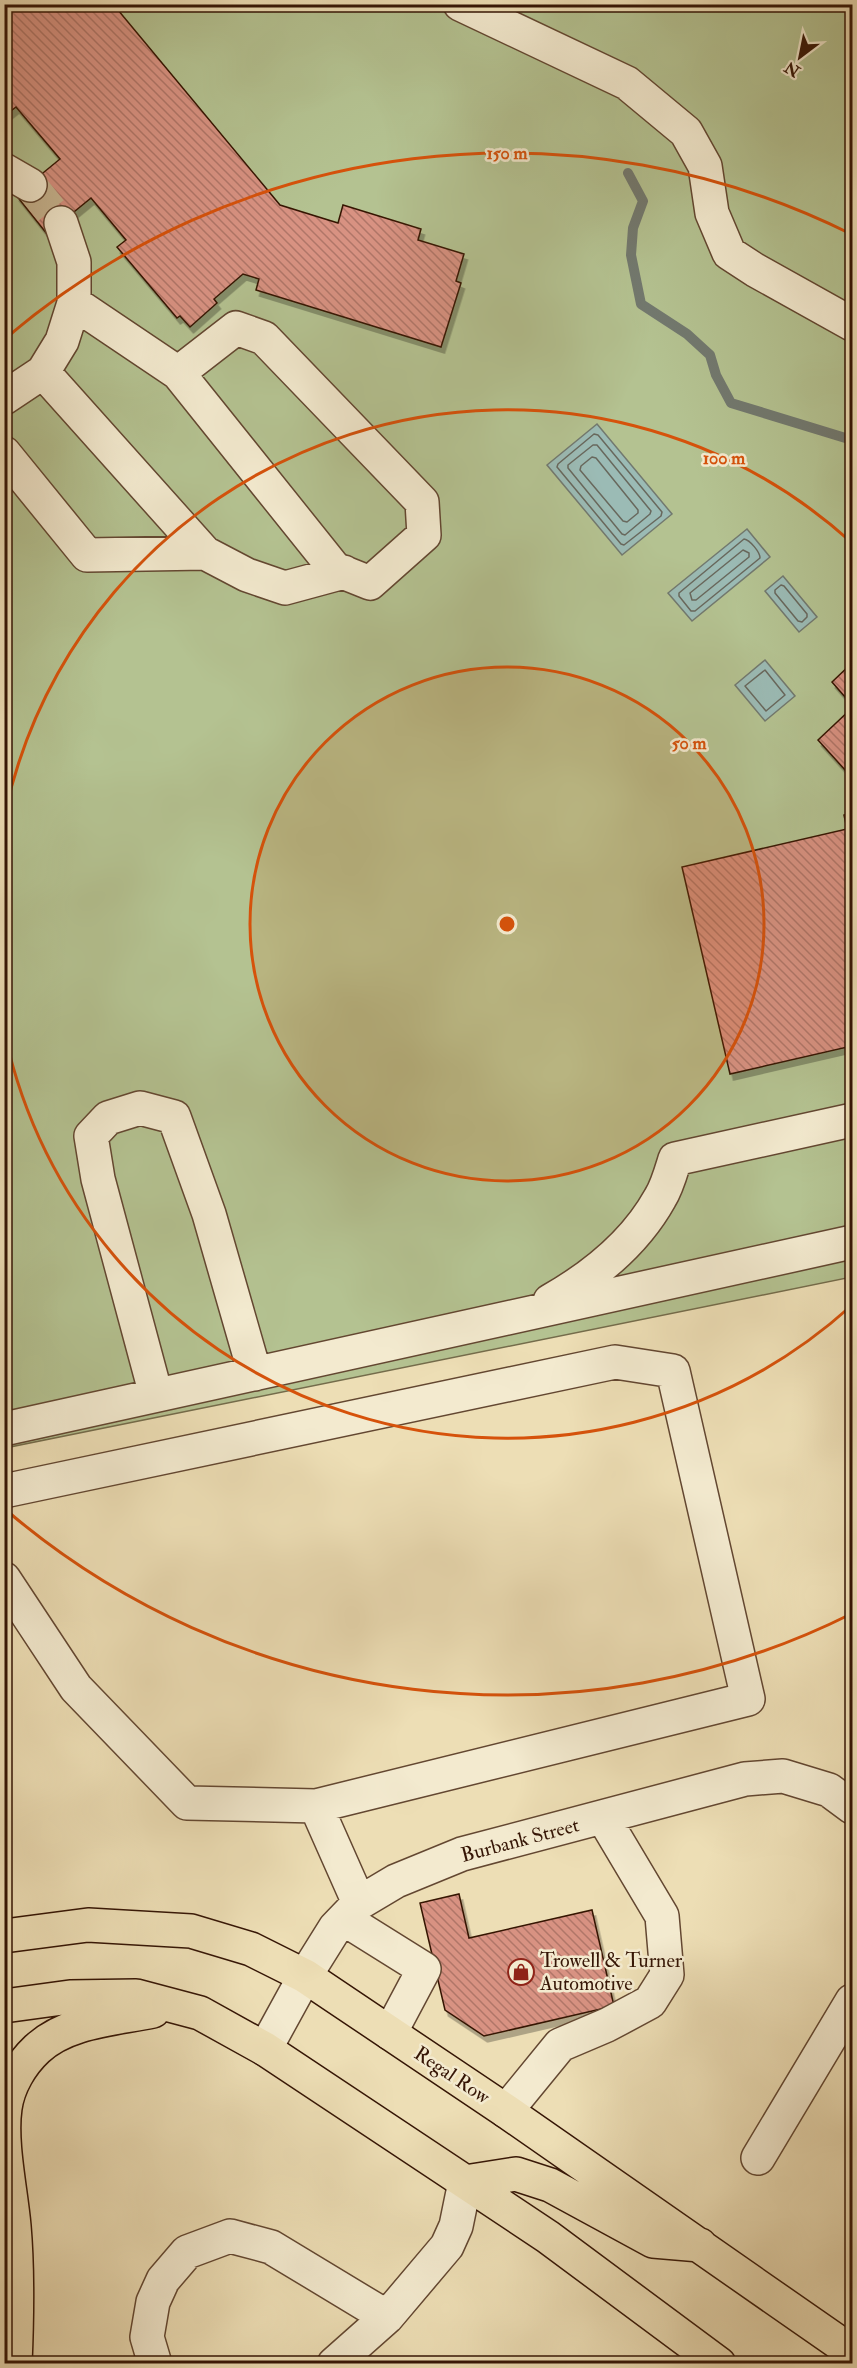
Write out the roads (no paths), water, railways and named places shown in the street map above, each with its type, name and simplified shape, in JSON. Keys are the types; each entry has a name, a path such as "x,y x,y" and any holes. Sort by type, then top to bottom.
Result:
{"main road":[{"path":"4,1913 88,1925"},
{"name":"Regal Row","path":"4,1936 88,1925 191,1931 251,1949 305,1976 506,2111 852,2352"},
{"path":"4,2006 70,1997 136,1996 200,2013 265,2049 548,2237 719,2364"},
{"path":"14,2364 18,2298 5,2109 10,2089 20,2069 38,2049 55,2037 79,2026 178,2006"},
{"path":"465,2182 516,2174 550,2185 653,2241 701,2246"},
{"path":"4,2323 14,2364"}],"street":[{"path":"460,4 627,83 686,132 705,165 712,213 729,253 852,324"},
{"path":"4,398 43,372 62,341 74,303 74,262 61,223"},
{"path":"74,303 178,374 335,568 370,583 424,535 422,502 264,339 236,328 178,374"},
{"path":"43,372 205,553 247,575 285,588 344,572"},
{"path":"4,453 87,555 205,553"},
{"path":"156,1395 98,1179 91,1136 108,1118 140,1108 174,1117 209,1214 255,1374"},
{"path":"530,1313 572,1289 623,1249 661,1198 675,1159 852,1120"},
{"path":"4,1429 852,1242"},
{"path":"4,1491 615,1362 674,1371 748,1699 316,1806 187,1803 76,1688 4,1579"},
{"name":"Burbank Street","path":"265,2049 305,1976 335,1928 352,1911 396,1881 462,1854 745,1779 783,1776 829,1790 852,1807"},
{"path":"316,1806 352,1911 424,1970 390,2033"},
{"path":"506,2111 560,2044 607,2025 651,2002 667,1976 662,1916 603,1817"},
{"path":"758,2158 852,2001"},
{"path":"334,2364 387,2317 447,2246 456,2226 465,2182"},
{"path":"155,2364 147,2337 153,2302 163,2280 187,2252 230,2236 271,2247 387,2317"}],"water":[{"path":"597,424 672,514 622,555 547,465"},
{"path":"747,529 770,557 692,621 668,593"},
{"path":"783,576 817,617 799,632 765,591"},
{"path":"765,660 795,696 765,721 735,685"}],"waterway":[{"path":"628,173 643,201 633,228 631,255 641,304 687,334 710,355 716,375 731,403 852,440"}],"tunnel":[{"path":"30,185 61,223"}],"place":[{"name":"Trowell & Turner Automotive","path":"521,1972"}]}
